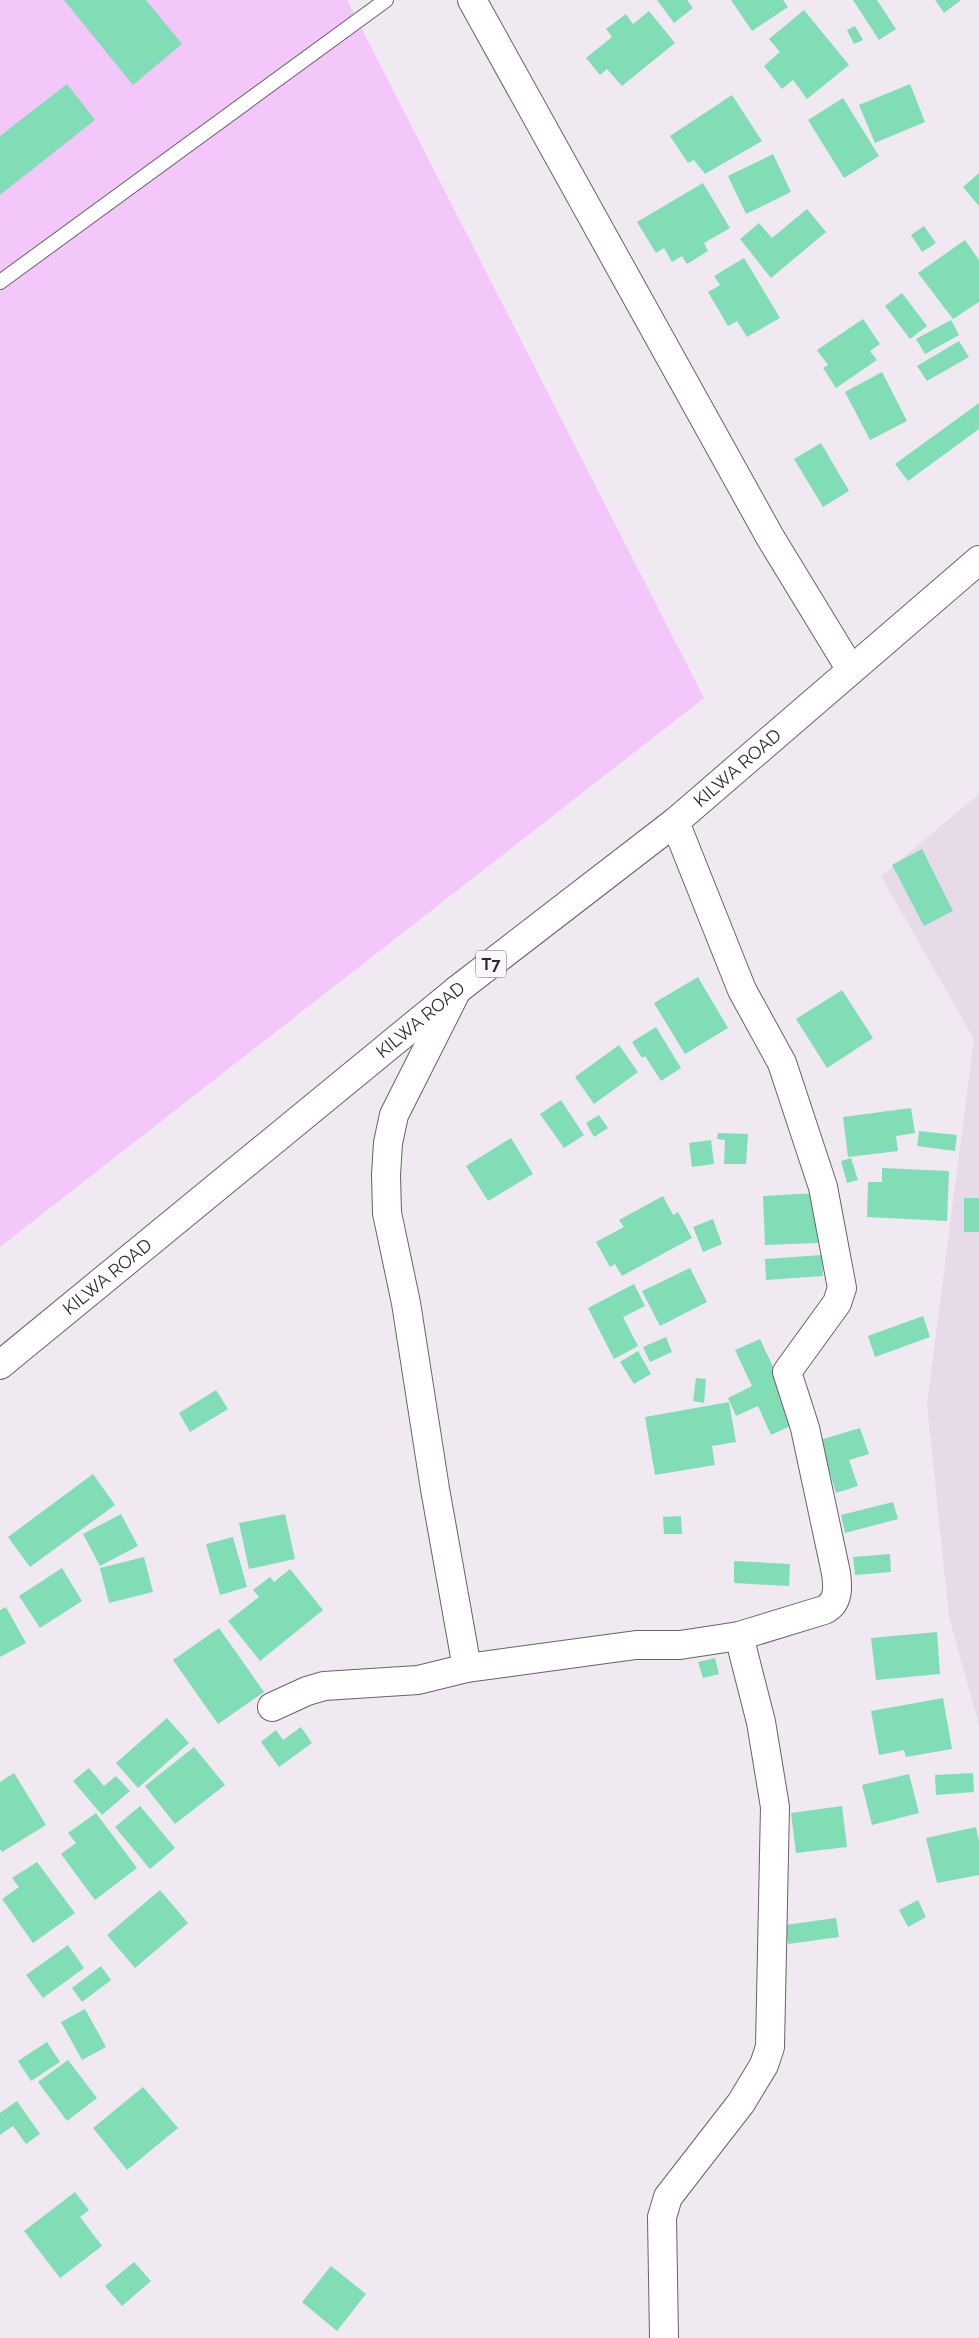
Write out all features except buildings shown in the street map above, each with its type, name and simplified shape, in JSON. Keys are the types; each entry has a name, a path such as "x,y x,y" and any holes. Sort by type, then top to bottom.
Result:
{"main road":[{"path":"472,0 770,537 851,670"},
{"name":"KILWA ROAD","path":"0,1365 457,990 675,822 979,560"},
{"path":"272,1707 307,1691 324,1686 418,1680 467,1668 636,1645 680,1645 739,1636 830,1607 838,1590 805,1428 786,1372 837,1303 841,1282 823,1187 782,1063 742,990 675,822"},
{"path":"457,990 394,1115 388,1143 386,1175 387,1214 406,1303 435,1489 467,1668"},
{"path":"664,2338 662,2217 668,2197 741,2102 764,2065 770,2047 775,1807 761,1722 739,1636"}],"lane":[{"path":"0,282 386,0"}],"shaded area":[{"path":"0,0 347,0 704,698 0,1247"},
{"path":"979,794 979,1725 949,1617 927,1404 974,1039 881,876"}]}
